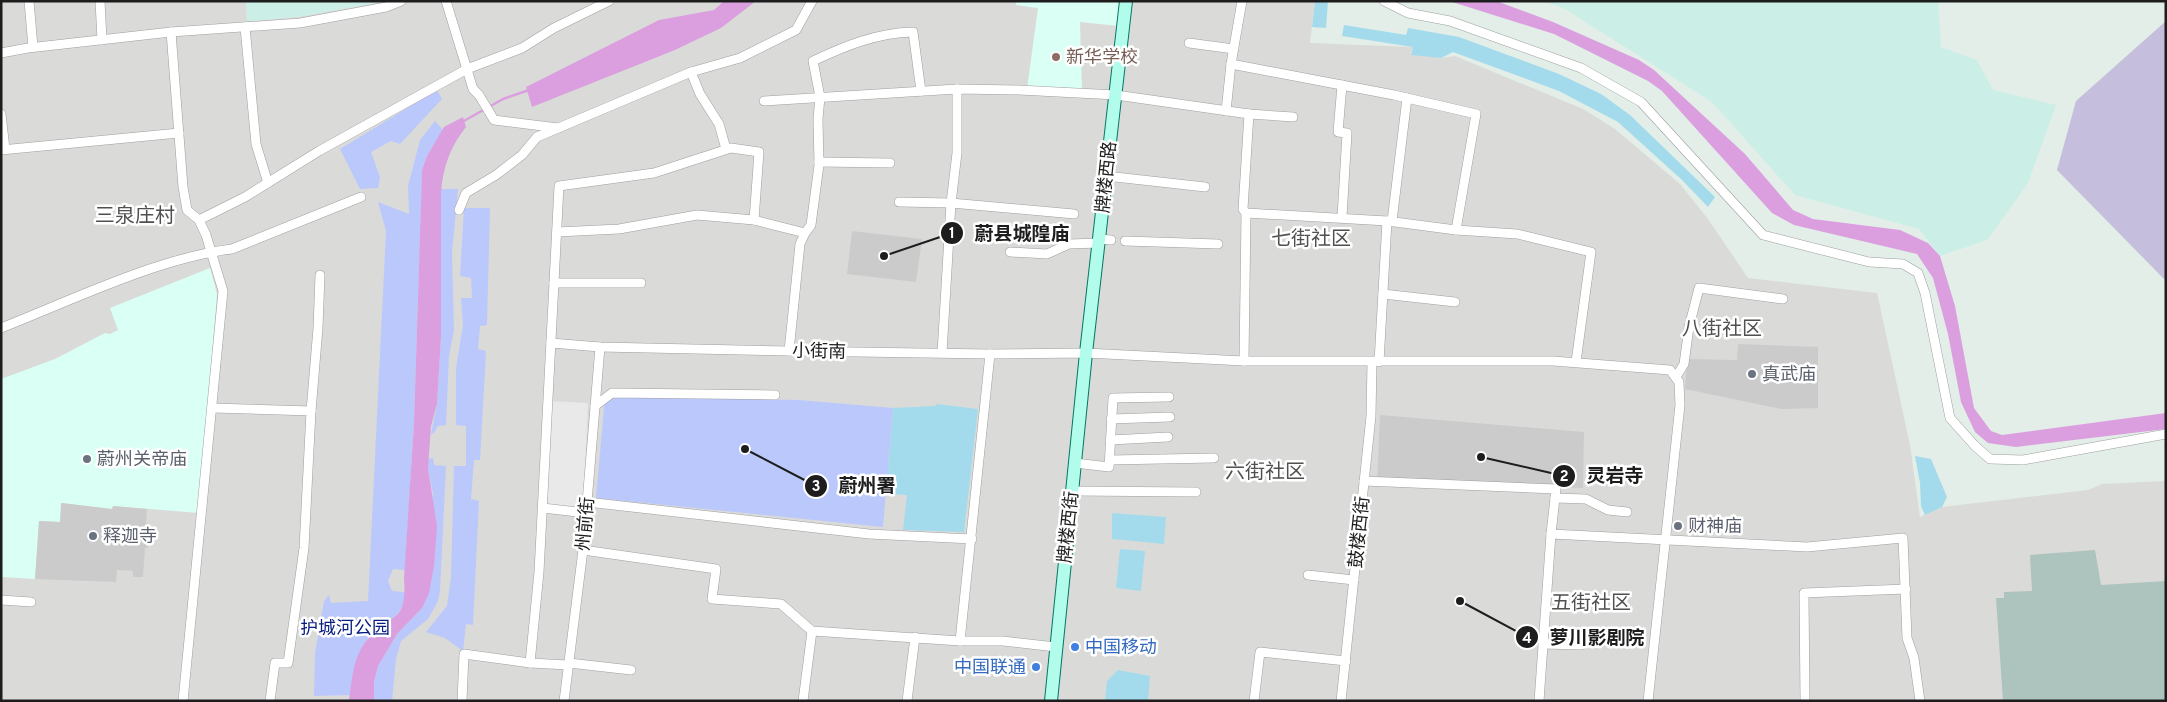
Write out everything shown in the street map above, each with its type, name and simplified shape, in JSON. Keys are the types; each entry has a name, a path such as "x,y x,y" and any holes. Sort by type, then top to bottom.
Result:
{"main road":[{"name":"牌楼西路","path":"1086,353 1103,240 1106,176 1126,1"},
{"name":"牌楼西街","path":"1051,701 1086,353"}],"street":[{"path":"29,1 33,47"},
{"path":"100,1 102,40"},
{"path":"1,53 33,47 171,32 300,23 386,7 401,1"},
{"path":"446,1 473,89 479,95 494,120 558,128"},
{"path":"199,220 245,197 319,151 467,69 522,48 554,28 609,1"},
{"path":"459,210 466,193 496,175 522,155 537,138 691,72 740,58 796,30 812,1"},
{"path":"1226,111 1231,64 1242,1"},
{"path":"1384,1 1408,13 1450,21 1581,68 1641,102 1763,235 1869,262 1903,264 1918,273 1925,293 1950,418 1975,446 1990,459 2023,460 2166,434"},
{"path":"245,27 256,144 268,183"},
{"path":"171,32 183,187 188,210 199,220 212,252 223,291 183,701"},
{"path":"788,351 800,244 805,232 811,225 819,162 818,119 820,97 812,61 848,44 876,36 913,32 921,91"},
{"path":"1189,43 1234,49"},
{"path":"1231,64 1407,98 1476,114 1456,230"},
{"path":"691,72 700,94 719,124 726,149"},
{"path":"1342,85 1338,132 1347,133 1342,217"},
{"path":"942,353 951,203 957,153 958,89"},
{"path":"764,101 820,97 837,98 958,89 1019,90 1116,94 1249,114 1293,117"},
{"name":"鼓楼西街","path":"1341,701 1390,221 1407,98"},
{"path":"1,114 3,150 179,133"},
{"path":"1244,361 1246,213 1243,209 1249,114"},
{"path":"530,663 543,508 559,186 654,173 731,148 759,152 754,220"},
{"path":"819,162 890,163"},
{"path":"1106,176 1205,187"},
{"path":"1,328 140,273 212,252 232,249 361,197"},
{"path":"899,202 951,203 1074,214"},
{"path":"1246,213 1342,217 1456,230 1517,234 1591,252 1576,362"},
{"path":"557,232 619,229 697,215 754,220 805,232"},
{"path":"1010,252 1047,254 1069,244 1103,240"},
{"path":"1125,241 1218,244"},
{"path":"270,701 275,663 288,663 304,548 320,275"},
{"path":"554,282 641,283"},
{"path":"1648,701 1680,405 1679,382 1676,378 1684,364 1689,327 1699,288 1783,299"},
{"path":"1383,294 1455,302"},
{"name":"小街南","path":"551,343 600,347 788,351 990,354 1086,353 1244,361 1576,362 1670,370 1676,378"},
{"name":"州前街","path":"564,701 583,550 600,347"},
{"path":"960,641 990,354"},
{"path":"595,406 612,393 775,395"},
{"path":"1075,463 1109,467 1113,398 1170,396"},
{"path":"212,408 311,411"},
{"path":"1111,419 1170,417"},
{"path":"1110,440 1168,437"},
{"path":"1110,460 1214,458"},
{"path":"1364,481 1556,489 1539,701"},
{"path":"1072,491 1196,492"},
{"path":"1555,498 1586,499 1608,510 1628,512"},
{"path":"587,502 869,534 972,538"},
{"path":"543,508 586,513"},
{"path":"1551,534 1807,547 1904,538 1907,638 1914,658 1920,701"},
{"path":"583,550 716,570 712,599 781,604 812,631 960,641 1003,641 1056,647"},
{"path":"1308,575 1354,580"},
{"path":"1805,701 1804,593 1906,589"},
{"path":"1,600 31,602"},
{"path":"803,701 812,631"},
{"path":"907,701 915,638"},
{"path":"1543,644 1581,645"},
{"path":"1254,701 1260,652 1346,661"},
{"path":"462,701 464,654 530,663 569,664 631,670"}],"shaded area":[{"path":"1,1 246,1 248,21 298,17 385,1 1315,1 1310,43 1413,47 1411,54 1441,58 1455,56 1583,109 1615,129 1680,184 1708,219 1748,278 1877,293 1910,445 1920,517 1942,507 2088,490 2102,484 2166,481 2166,701 1,701"},
{"path":"246,1 385,1 298,17 247,21"},
{"path":"724,1 756,1 721,28 675,50 532,107 526,87 659,20 714,10"},
{"name":"新华学校","path":"1016,1 1122,1 1119,26 1080,22 1082,91 1027,89 1038,8 1016,5"},
{"path":"1315,1 1328,1 1326,28 1312,27"},
{"path":"1449,1 1496,1 1553,22 1639,60 1654,70 1745,154 1793,210 1813,219 1900,230 1928,243 1940,256 1955,306 1974,408 1991,431 2002,435 2166,413 2166,429 2016,447 1988,443 1975,432 1961,402 1948,334 1933,278 1917,254 1794,225 1772,213 1662,91 1648,81 1554,34"},
{"path":"1544,1 1938,1 1941,47 1977,60 1993,90 2056,105 2028,183 1987,240 1940,256 1919,229 1795,195 1712,102 1565,9"},
{"path":"2166,21 2166,281 2057,170 2076,101"},
{"path":"1344,25 1406,35 1408,28 1459,37 1559,74 1601,94 1630,115 1715,197 1708,207 1682,180 1618,122 1559,91 1453,52 1441,58 1411,55 1413,47 1342,36"},
{"path":"463,117 466,127 448,158 443,175 441,193 441,337 437,404 431,426 428,468 437,526 434,566 429,593 422,608 397,634 378,666 374,682 374,701 349,701 354,668 359,652 377,630 397,615 403,603 414,423 422,170 427,156 444,127"},
{"path":"852,231 922,239 916,282 847,274"},
{"path":"210,268 217,294 199,513 113,506 112,509 62,503 60,522 39,521 35,579 1,577 1,379 55,359 105,333 110,334 118,330 110,308"},
{"name":"真武庙","path":"1738,344 1818,347 1818,408 1781,409 1685,389 1687,359 1737,360"},
{"path":"551,401 588,403 583,509 546,507"},
{"path":"937,404 978,409 964,532 903,530 907,495 886,494 893,408 935,406"},
{"path":"1380,415 1584,432 1583,488 1377,483"},
{"path":"1915,456 1931,459 1947,497 1942,507 1925,515 1921,506 1920,483"},
{"name":"释迦寺","path":"61,503 112,509 113,506 147,509 146,523 149,524 148,547 145,548 143,577 133,577 133,571 117,570 116,582 35,579 39,521 60,522"},
{"path":"1112,513 1166,517 1164,544 1112,539"},
{"path":"1120,549 1145,551 1141,591 1116,588"},
{"path":"2095,550 2101,585 2166,581 2166,701 2003,701 1996,598 2004,598 2004,592 2032,591 2030,555"},
{"path":"1118,670 1150,676 1148,701 1105,701 1107,681"}],"green space":[{"path":"437,90 442,99 400,144 391,141 371,152 380,177 378,188 360,189 340,149"},
{"name":"护城河公园","path":"435,121 443,130 427,156 422,170 414,423 405,570 393,569 388,581 392,591 405,592 404,601 402,608 397,614 363,645 357,658 350,695 314,696 315,653 324,601 329,595 331,603 368,601 386,231 378,202 409,214 408,186 420,140"},
{"path":"441,189 458,189 452,253 454,330 449,356 446,425 438,426 434,433 431,434 437,404 441,337"},
{"name":"护城河公园","path":"464,208 490,208 487,325 480,326 478,349 486,351 480,460 474,460 471,499 479,501 473,625 466,624 463,651 445,638 426,632 447,606 451,577 454,466 466,466 466,426 456,425 456,368 463,325 461,298 472,298 471,278 460,276"},
{"path":"605,396 799,400 893,408 883,527 596,498"},
{"name":"护城河公园","path":"433,458 434,465 446,466 438,601 428,619 401,641 396,659 392,701 374,701 374,681 378,666 397,634 422,608 433,494 428,459"}],"waterway":[{"path":"462,122 503,99 529,90"}],"place":[{"name":"新华学校","path":"1056,57"},
{"name":"蔚县城隍庙","path":"884,256"},
{"name":"真武庙","path":"1752,374"},
{"name":"蔚州署","path":"745,449"},
{"name":"灵岩寺","path":"1481,457"},
{"name":"蔚州关帝庙","path":"87,459"},
{"name":"财神庙","path":"1678,526"},
{"name":"释迦寺","path":"93,536"},
{"name":"萝川影剧院","path":"1460,601"},
{"name":"中国移动","path":"1075,647"},
{"name":"中国联通","path":"1036,667"}],"district":[{"name":"三泉庄村","path":"135,215"},
{"name":"七街社区","path":"1311,238"},
{"name":"八街社区","path":"1722,328"},
{"name":"六街社区","path":"1265,471"},
{"name":"五街社区","path":"1591,602"}]}
